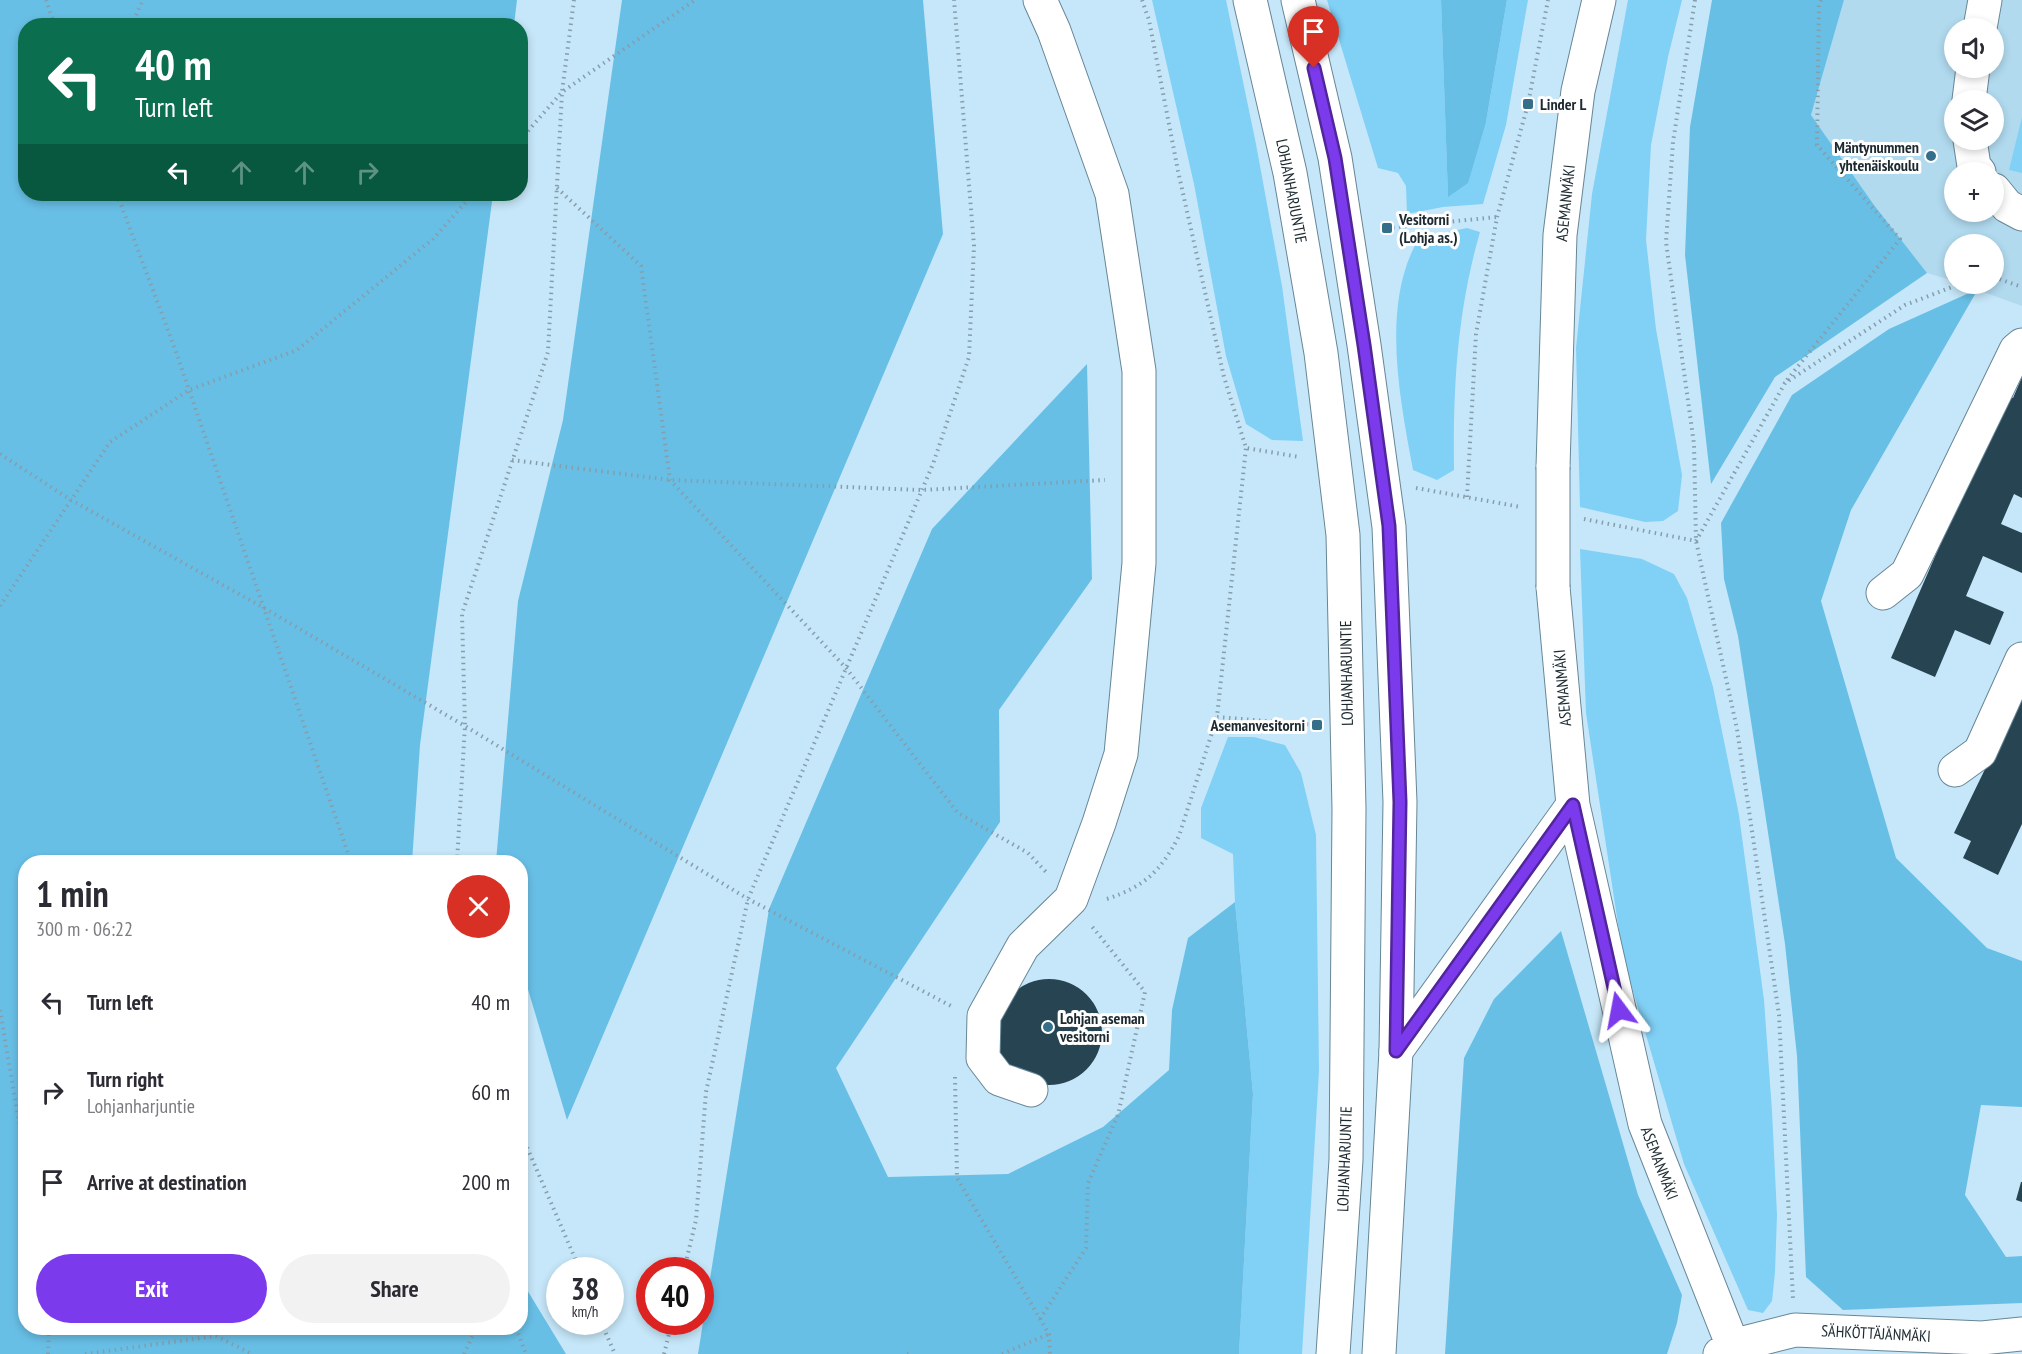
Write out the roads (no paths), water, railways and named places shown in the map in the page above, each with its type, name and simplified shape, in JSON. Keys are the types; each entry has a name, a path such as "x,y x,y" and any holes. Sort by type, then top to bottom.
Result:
{"main road":[{"path":"1031,1090 999,1079 983,1058 984,1016 1023,946 1071,899 1099,823 1121,754 1139,563 1139,371 1112,194 1054,31 1040,0"},
{"name":"LOHJANHARJUNTIE","path":"1250,0 1290,173 1310,286 1321,353 1342,535 1349,809 1346,1137 1334,1354"},
{"path":"1299,0 1335,158 1389,526 1400,802 1396,1051 1379,1354"},
{"name":"ASEMANMÄKI","path":"1599,0 1578,91 1560,235 1553,467 1553,587 1573,805 1645,1124 1729,1351"},
{"path":"1982,18 1985,0"},
{"path":"2004,202 2022,214"},
{"path":"1883,593 1907,574 2016,350 2022,345"},
{"path":"1955,770 1980,752 2022,658"},
{"path":"1396,1051 1573,805"},
{"name":"SÄHKÖTTÄJÄNMÄKI","path":"1729,1351 1795,1330 1982,1338 2022,1334"}],"place":[{"name":"Linder L","path":"1528,104"},
{"name":"Mäntynummen yhtenäiskoulu","path":"1931,156"},
{"name":"Vesitorni (Lohja as.)","path":"1387,228"},
{"name":"Asemanvesitorni","path":"1317,725"},
{"name":"Lohjan aseman vesitorni","path":"1048,1027"}]}
